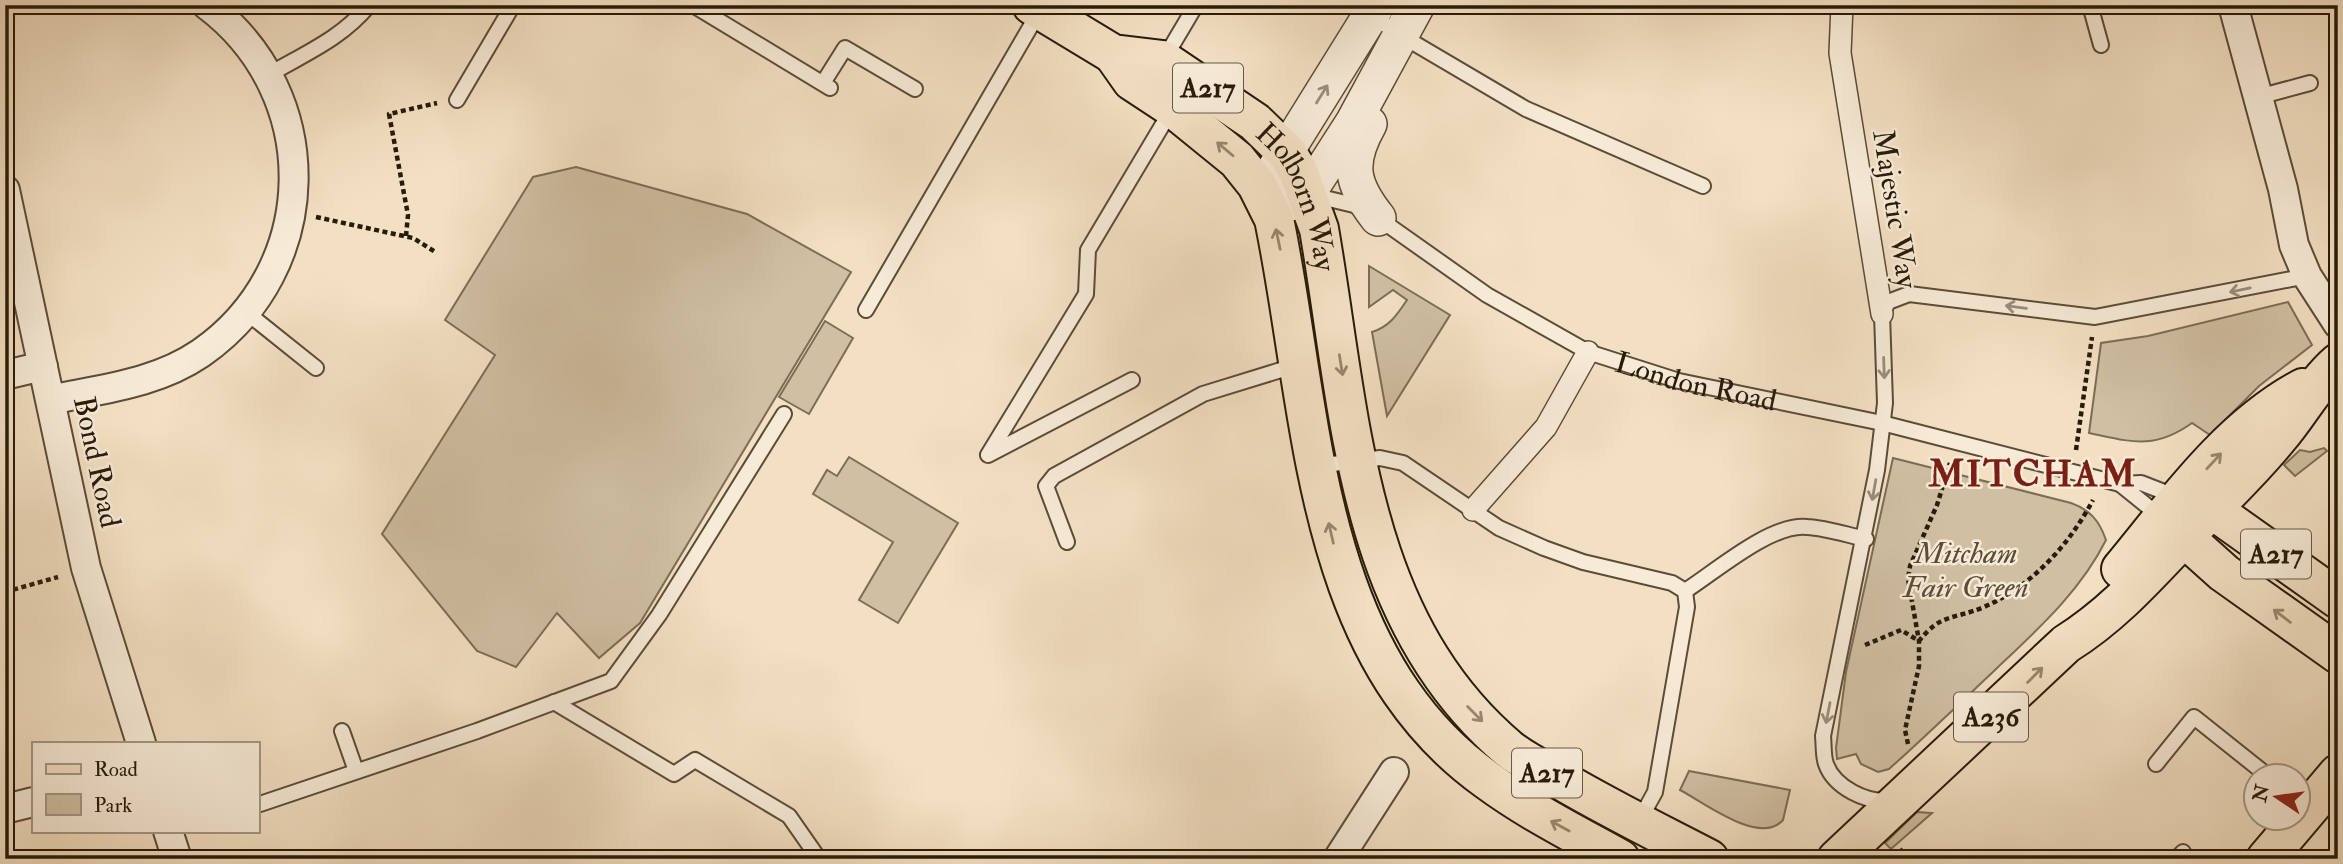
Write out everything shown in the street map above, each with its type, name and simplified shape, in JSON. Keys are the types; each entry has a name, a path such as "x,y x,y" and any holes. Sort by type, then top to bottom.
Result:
{"main road":[{"name":"A217","path":"1036,8 1114,54"},
{"name":"Holborn Way","path":"1114,54 1163,60 1269,132 1287,153 1308,193 1319,229 1357,460 1373,534 1394,593 1414,632 1453,692 1510,749 1639,823 1709,859"},
{"name":"Holborn Way","path":"1114,54 1132,81 1173,108 1237,160 1265,200 1274,219 1316,466 1336,555 1370,641 1408,699 1448,745 1486,780 1620,859"},
{"name":"A236","path":"1837,859 2066,644 2085,614 2185,516 2220,454 2278,401 2329,371"},
{"name":"London Road","path":"2185,516 2338,599"},
{"path":"2185,516 2224,573 2338,654"},
{"path":"2312,797 2338,774"},
{"path":"2266,859 2284,832"}],"street":[{"path":"50,400 164,374 215,343 246,313 269,278 279,255 290,221 295,185 290,133 270,74 234,29 207,5"},
{"path":"1378,218 1365,201 1353,173 1356,153 1407,39 1417,5"},
{"path":"1374,10 1272,174 1265,200 1291,203 1308,193 1430,5"},
{"name":"Majestic Way","path":"1842,5 1840,53 1882,314"},
{"path":"2233,5 2294,245 2307,276 2338,324"},
{"name":"Bond Road","path":"5,190 86,568 141,742"},
{"path":"1473,510 1546,426 1588,352"},
{"path":"5,375 43,366"},
{"path":"1338,859 1394,772"},
{"path":"5,809 32,802"}],"lane":[{"path":"270,74 334,39 352,26 369,5"},
{"path":"457,100 513,5"},
{"path":"693,5 827,85 845,48 915,89"},
{"path":"1163,60 1196,5"},
{"path":"2090,5 2101,45"},
{"path":"866,310 1036,8"},
{"path":"1374,10 1407,39 1526,109 1703,186"},
{"path":"2258,97 2311,83"},
{"path":"1132,380 988,455 1086,294 1088,250 1173,108"},
{"name":"London Road","path":"1308,193 1354,205 1378,218 1488,295 1588,352 1679,381 1882,422 2104,479 2185,516"},
{"path":"1882,314 1888,302 1909,294 2095,317 2126,314 2307,276"},
{"path":"246,313 316,368"},
{"name":"Majestic Way","path":"1882,314 1885,403 1866,539 1823,736 1825,763 1833,778 1856,793 1885,801 1904,798"},
{"path":"1068,542 1046,486 1054,476 1203,394 1299,364"},
{"path":"259,803 611,681 659,615 784,414"},
{"path":"1316,466 1380,458 1403,463 1499,528 1583,562 1672,583 1685,591"},
{"name":"London Road","path":"2120,484 2141,483 2185,516"},
{"path":"1685,591 1766,538 1788,528 1806,526 1866,539"},
{"path":"1639,823 1655,792 1687,607 1685,591"},
{"path":"554,702 674,774 695,760 789,816 819,859"},
{"path":"2156,764 2194,717 2250,762"},
{"path":"342,731 356,771"}],"path":[{"path":"405,236 408,215 389,114 457,100"},
{"path":"309,215 405,236 437,253"},
{"path":"2073,471 2095,317"},
{"path":"1911,749 1905,730 1919,666 1919,641 1908,579 1910,566 1937,505 1957,441"},
{"path":"1919,641 1934,623 1984,607 2034,575 2078,528 2104,479"},
{"path":"5,592 86,568"},
{"path":"1836,670 1852,651 1901,631 1919,641"}],"green space":[{"path":"576,167 747,214 851,272 640,623 599,658 557,613 516,667 477,651 382,534 495,355 445,320 533,177"},
{"path":"1369,266 1450,315 1387,416 1372,332 1388,324 1407,300 1393,290 1369,307"},
{"path":"2288,302 2312,345 2259,386 2210,435 2192,423 2166,437 2142,442 2089,433 2101,343 2148,336"},
{"path":"825,321 853,338 809,414 779,397"},
{"path":"2324,448 2327,451 2295,476 2284,465 2300,450 2310,452"},
{"path":"849,457 958,523 898,623 859,600 893,542 813,494 827,470 837,476"},
{"name":"Mitcham Fair Green","path":"1893,458 2071,503 2093,517 2106,540 2084,577 2042,625 1889,769 1878,772 1861,764 1856,754 1837,759 1836,748 1846,672"},
{"path":"1689,771 1790,790 1783,820 1773,827 1761,828 1732,820 1680,790"},
{"path":"1917,812 1932,813 1891,849 1885,843"}],"district":[{"name":"MITCHAM","path":"2033,474"}]}
